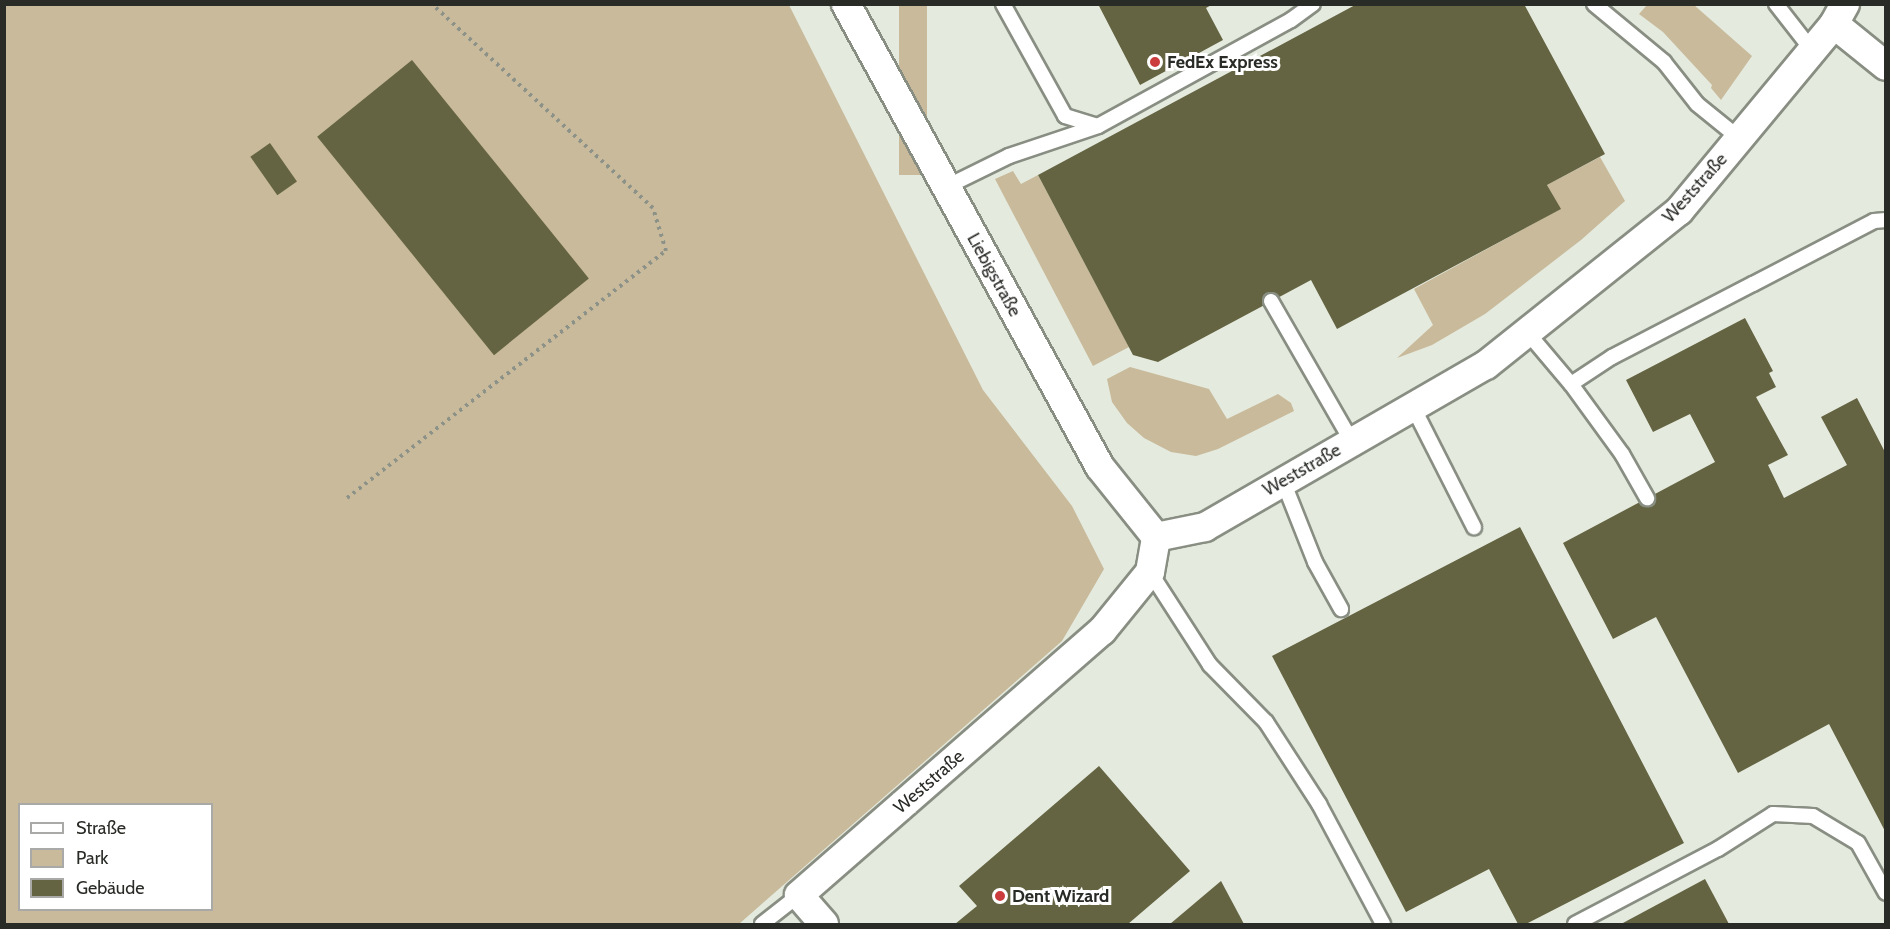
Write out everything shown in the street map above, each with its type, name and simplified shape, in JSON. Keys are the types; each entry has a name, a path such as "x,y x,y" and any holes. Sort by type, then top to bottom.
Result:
{"street":[{"name":"Liebigstraße","path":"846,4 1100,467 1156,537"},
{"name":"Weststraße","path":"799,895 1102,631 1150,572 1156,537 1205,526 1486,365 1679,211 1840,14"},
{"path":"1840,14 1886,66"},
{"path":"799,895 824,924"}],"lane":[{"path":"1003,4 1065,116 1098,126"},
{"path":"946,187 1010,156 1098,126 1291,20 1313,4"},
{"path":"1594,4 1664,62 1696,104 1739,138"},
{"path":"1776,4 1812,50"},
{"path":"1571,384 1612,357 1874,221 1886,220"},
{"path":"1272,301 1352,442"},
{"path":"1527,332 1571,384 1622,454 1647,498"},
{"path":"1413,407 1474,526"},
{"path":"1283,482 1315,562 1341,609"},
{"path":"1150,572 1210,665 1266,722 1319,804 1383,924"},
{"path":"1575,924 1718,849 1773,814 1813,816 1858,843 1886,893"},
{"name":"Weststraße","path":"762,924 799,895"}],"path":[{"path":"347,498 666,251 652,208 432,4"}],"green space":[{"path":"5,5 789,5 983,390 1072,506 1104,569 1062,641 739,924 5,924"},
{"path":"899,5 927,5 927,175 899,175"},
{"path":"1647,5 1694,5 1752,56 1721,100 1711,88 1712,85 1663,32 1639,14"},
{"path":"1600,157 1625,201 1581,240 1485,314 1432,345 1397,358 1433,325 1414,289 1560,209 1547,185"},
{"path":"1013,171 1021,184 1038,175 1129,347 1093,366 995,179"},
{"path":"1130,367 1209,389 1227,419 1278,394 1291,403 1294,411 1218,449 1196,456 1171,452 1144,438 1127,423 1112,402 1107,379"}],"building":[{"name":"FedEx Express","path":"1098,4 1213,4 1206,8 1223,40 1140,85"},
{"path":"1357,4 1524,4 1605,154 1547,185 1561,209 1337,329 1311,280 1158,362 1133,355 1038,175"},
{"path":"412,60 589,278 494,355 317,137"},
{"path":"270,143 297,182 277,195 250,157"},
{"path":"1745,318 1773,371 1769,373 1776,387 1756,397 1788,455 1768,465 1784,498 1847,465 1821,417 1857,398 1886,454 1886,833 1829,724 1738,773 1656,617 1613,639 1563,543 1715,462 1690,414 1653,432 1626,380"},
{"path":"1520,527 1684,843 1526,924 1518,924 1489,869 1406,912 1272,656"},
{"path":"1099,766 1190,871 1128,924 955,924 977,906 959,886"},
{"path":"1705,879 1729,924 1621,924"},
{"path":"1221,881 1244,924 1170,924"}],"place":[{"name":"FedEx Express","path":"1155,62"},
{"name":"Dent Wizard","path":"1000,896"}]}
